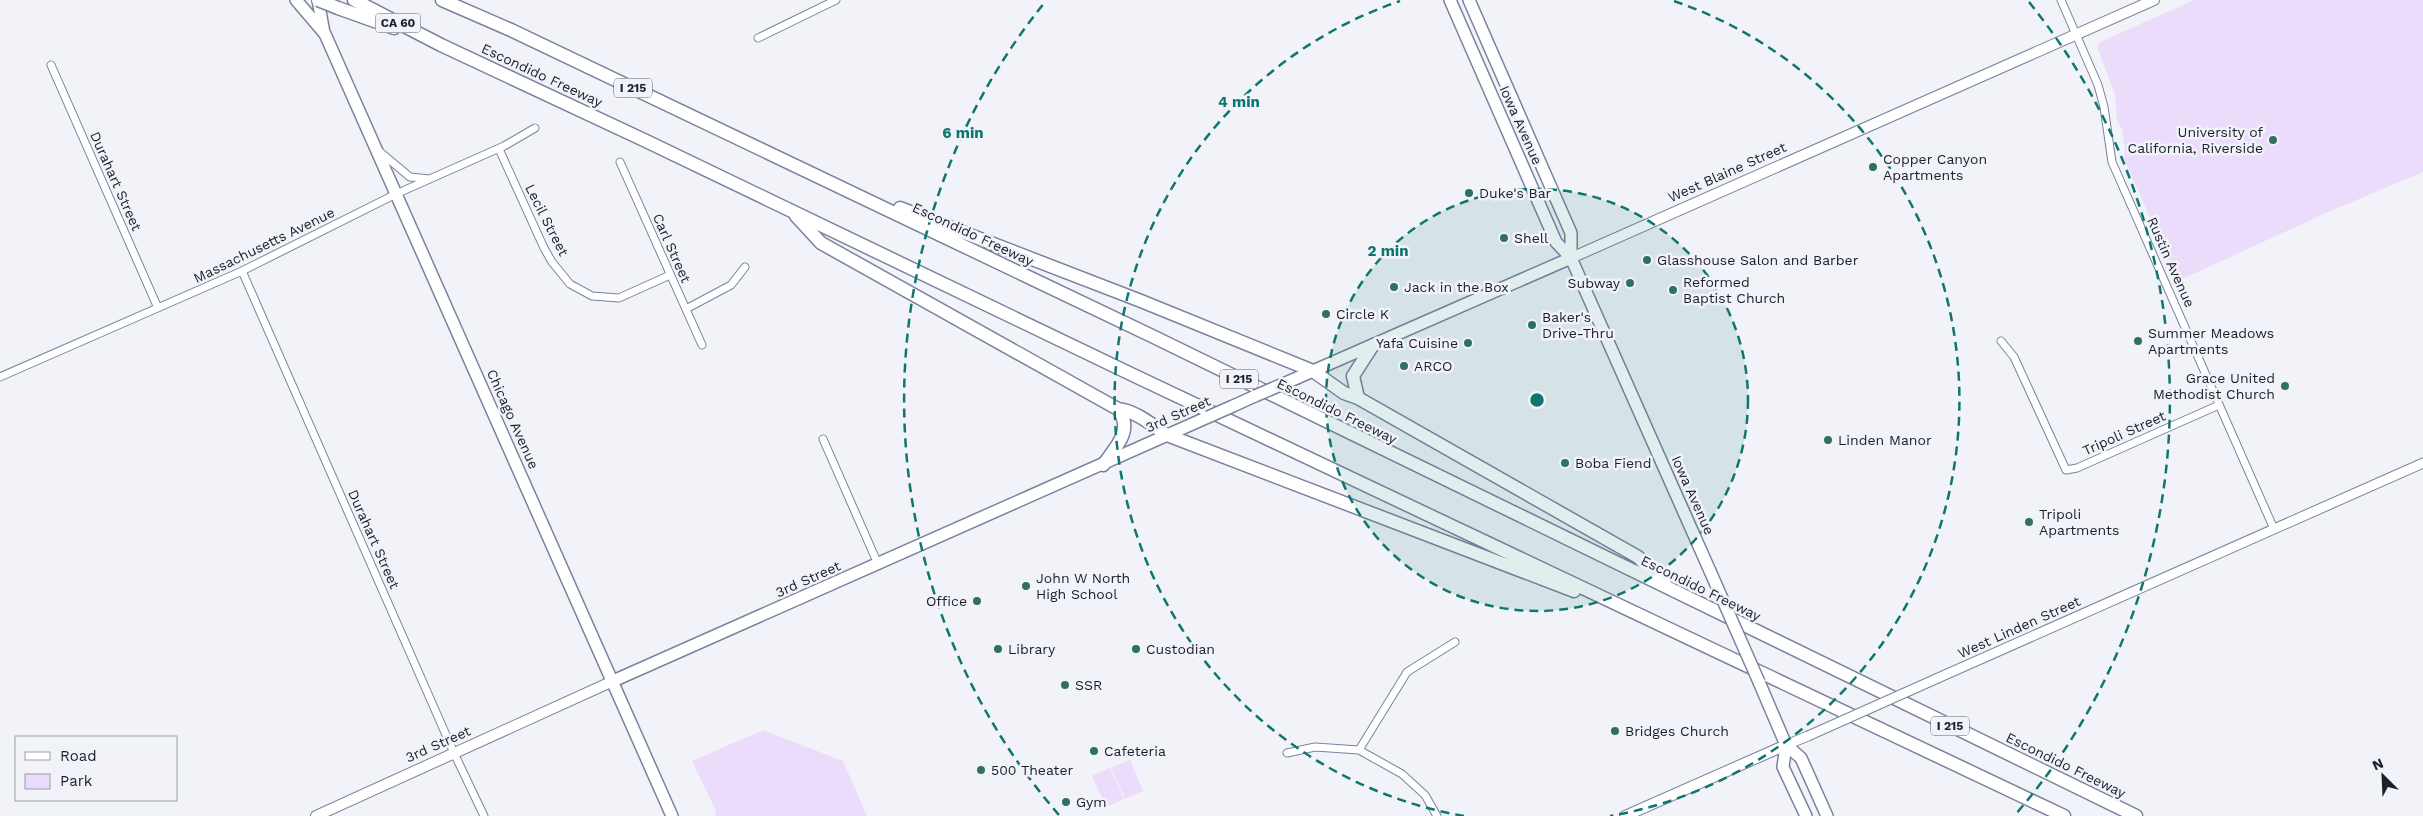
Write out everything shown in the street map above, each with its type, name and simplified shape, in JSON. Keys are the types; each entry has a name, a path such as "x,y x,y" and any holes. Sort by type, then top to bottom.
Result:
{"highway":[{"name":"I 215","path":"318,0 441,45"},
{"name":"CA 60","path":"354,0 441,45"},
{"name":"Escondido Freeway","path":"442,0 511,30 1143,332 2136,816"},
{"path":"448,0 460,8"},
{"name":"Escondido Freeway","path":"441,45 791,210 1141,379 1980,774 2064,816"},
{"path":"804,171 1141,301 1313,371 1344,393 1358,398 1638,557 1673,591"},
{"path":"791,210 821,243 1118,409 1126,410 1142,418 1167,435 1426,536 1654,621"},
{"path":"1358,398 1353,376 1373,345"},
{"path":"1103,465 1121,440 1124,431 1124,417 1118,409"},
{"path":"1980,774 2048,816"}],"main road":[{"name":"Chicago Avenue","path":"296,0 324,34"},
{"name":"Chicago Avenue","path":"318,0 324,34 672,816"},
{"name":"Iowa Avenue","path":"1450,0 1556,242 1571,258 1786,745 1802,758 1827,816"},
{"name":"Iowa Avenue","path":"1469,0 1571,233 1571,258"},
{"name":"West Blaine Street","path":"1313,371 2154,0"},
{"name":"3rd Street","path":"317,816 454,753 1313,371"},
{"name":"Iowa Avenue","path":"1786,745 1784,767 1806,816"},
{"name":"West Linden Street","path":"1625,816 1786,745"}],"street":[{"path":"758,38 836,0"},
{"name":"Rustin Avenue","path":"2061,0 2102,98 2112,162 2274,529"},
{"name":"Durahart Street","path":"51,65 158,308"},
{"name":"Massachusetts Avenue","path":"0,376 242,271 396,194 499,149 534,128"},
{"name":"Lecil Street","path":"499,149 544,248 552,262 570,284 592,296 619,298 670,275"},
{"path":"376,150 410,177 430,179"},
{"name":"Carl Street","path":"620,162 702,345"},
{"path":"686,309 731,285 745,267"},
{"name":"Durahart Street","path":"242,271 454,753 484,816"},
{"name":"Tripoli Street","path":"2001,341 2014,357 2066,470 2077,468 2220,405"},
{"path":"823,439 878,564"},
{"name":"West Linden Street","path":"1786,745 2423,463"},
{"path":"1359,750 1408,672 1455,642"},
{"path":"1287,754 1315,747 1359,750 1402,774 1425,795 1438,816"}],"green space":[{"name":"University of California, Riverside","path":"2194,0 2423,0 2423,172 2326,213 2178,281 2124,159 2125,150 2122,129 2117,120 2115,95 2097,47 2100,42"},
{"path":"763,730 843,761 867,816 715,816 716,811 692,761"},
{"path":"1130,760 1143,791 1125,799 1111,768"},
{"path":"1110,768 1124,799 1106,807 1092,776"}],"place":[{"name":"University of California, Riverside","path":"2273,140"},
{"name":"Copper Canyon Apartments","path":"1873,167"},
{"name":"Duke's Bar","path":"1469,193"},
{"name":"Shell","path":"1504,238"},
{"name":"Glasshouse Salon and Barber","path":"1647,260"},
{"name":"Subway","path":"1630,283"},
{"name":"Jack in the Box","path":"1394,287"},
{"name":"Reformed Baptist Church","path":"1673,290"},
{"name":"Circle K","path":"1326,314"},
{"name":"Baker's Drive-Thru","path":"1532,325"},
{"name":"Summer Meadows Apartments","path":"2138,341"},
{"name":"Yafa Cuisine","path":"1468,343"},
{"name":"ARCO","path":"1404,366"},
{"name":"Grace United Methodist Church","path":"2285,386"},
{"name":"Linden Manor","path":"1828,440"},
{"name":"Boba Fiend","path":"1565,463"},
{"name":"Tripoli Apartments","path":"2029,522"},
{"name":"John W North High School","path":"1026,586"},
{"name":"Office","path":"977,601"},
{"name":"Library","path":"998,649"},
{"name":"Custodian","path":"1136,649"},
{"name":"SSR","path":"1065,685"},
{"name":"Bridges Church","path":"1615,731"},
{"name":"Cafeteria","path":"1094,751"},
{"name":"500 Theater","path":"981,770"},
{"name":"Gym","path":"1066,802"}]}
